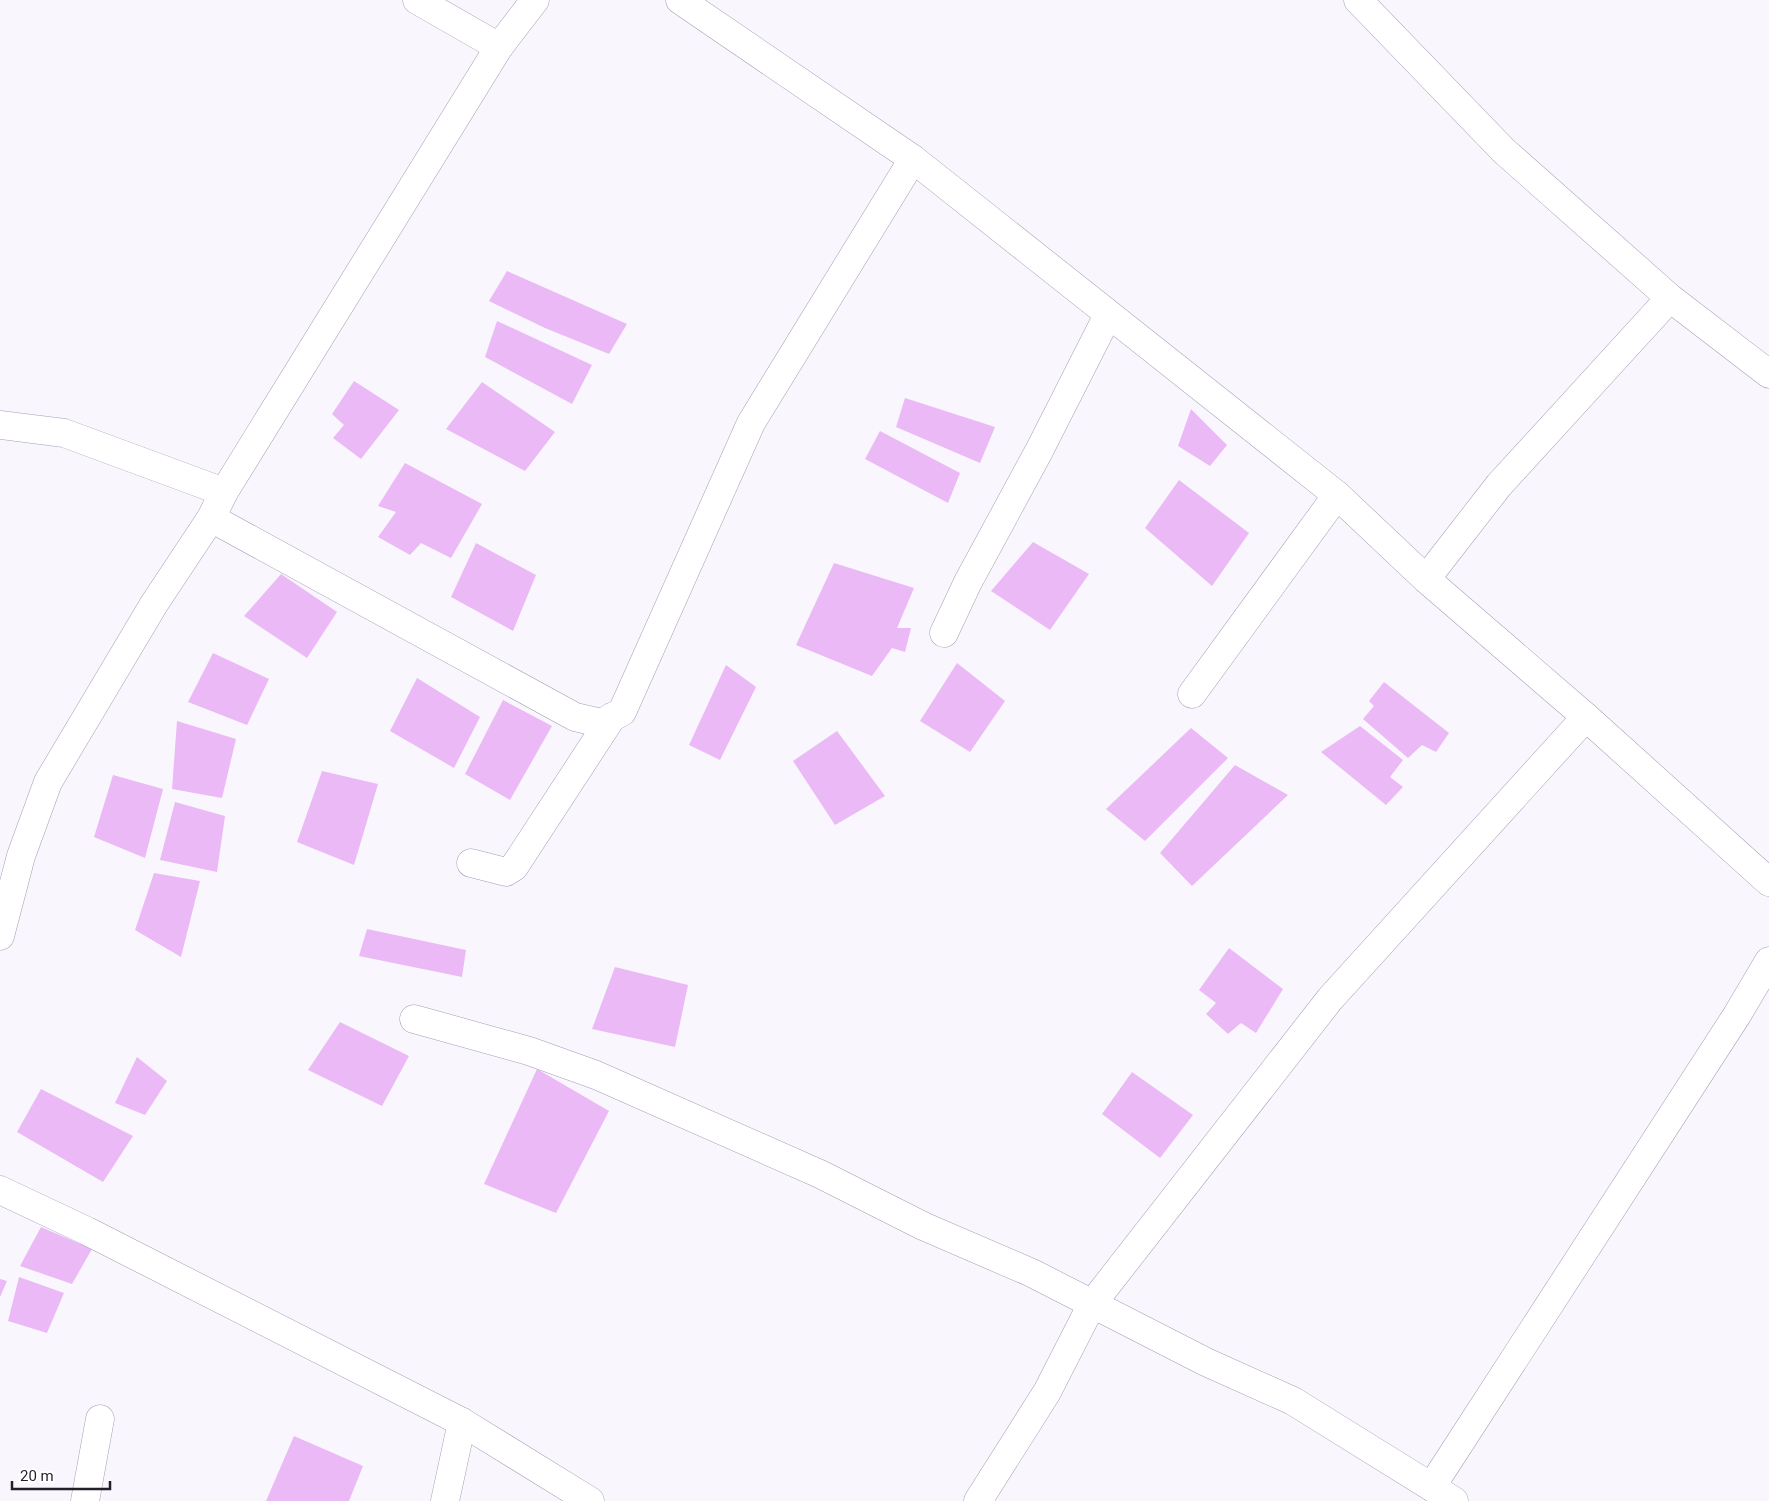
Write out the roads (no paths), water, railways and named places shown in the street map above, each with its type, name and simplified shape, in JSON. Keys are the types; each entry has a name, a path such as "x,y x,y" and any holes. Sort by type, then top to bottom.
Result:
{"street":[{"path":"417,0 499,47"},
{"path":"0,936 21,856 48,782 154,604 211,518 224,492 499,47 535,0"},
{"path":"680,0 913,159 1337,495 1426,579 1586,717 1769,882"},
{"path":"1358,0 1504,151 1670,298 1769,374"},
{"path":"211,518 575,717 601,723 622,712 751,423 913,159"},
{"path":"1426,579 1499,485 1670,298"},
{"path":"944,633 968,582 1039,451 1108,315"},
{"path":"0,424 64,433 224,492"},
{"path":"1192,694 1337,495"},
{"path":"471,863 506,872 514,867 612,717"},
{"path":"978,1501 1047,1392 1092,1304 1330,999 1586,717"},
{"path":"1432,1486 1737,1015 1769,961"},
{"path":"414,1018 529,1051 596,1076 820,1174 923,1226 1032,1273 1206,1362 1293,1401 1454,1501"},
{"path":"0,1190 95,1236 462,1422 590,1501"},
{"path":"85,1501 100,1419"},
{"path":"445,1501 462,1422"}]}
